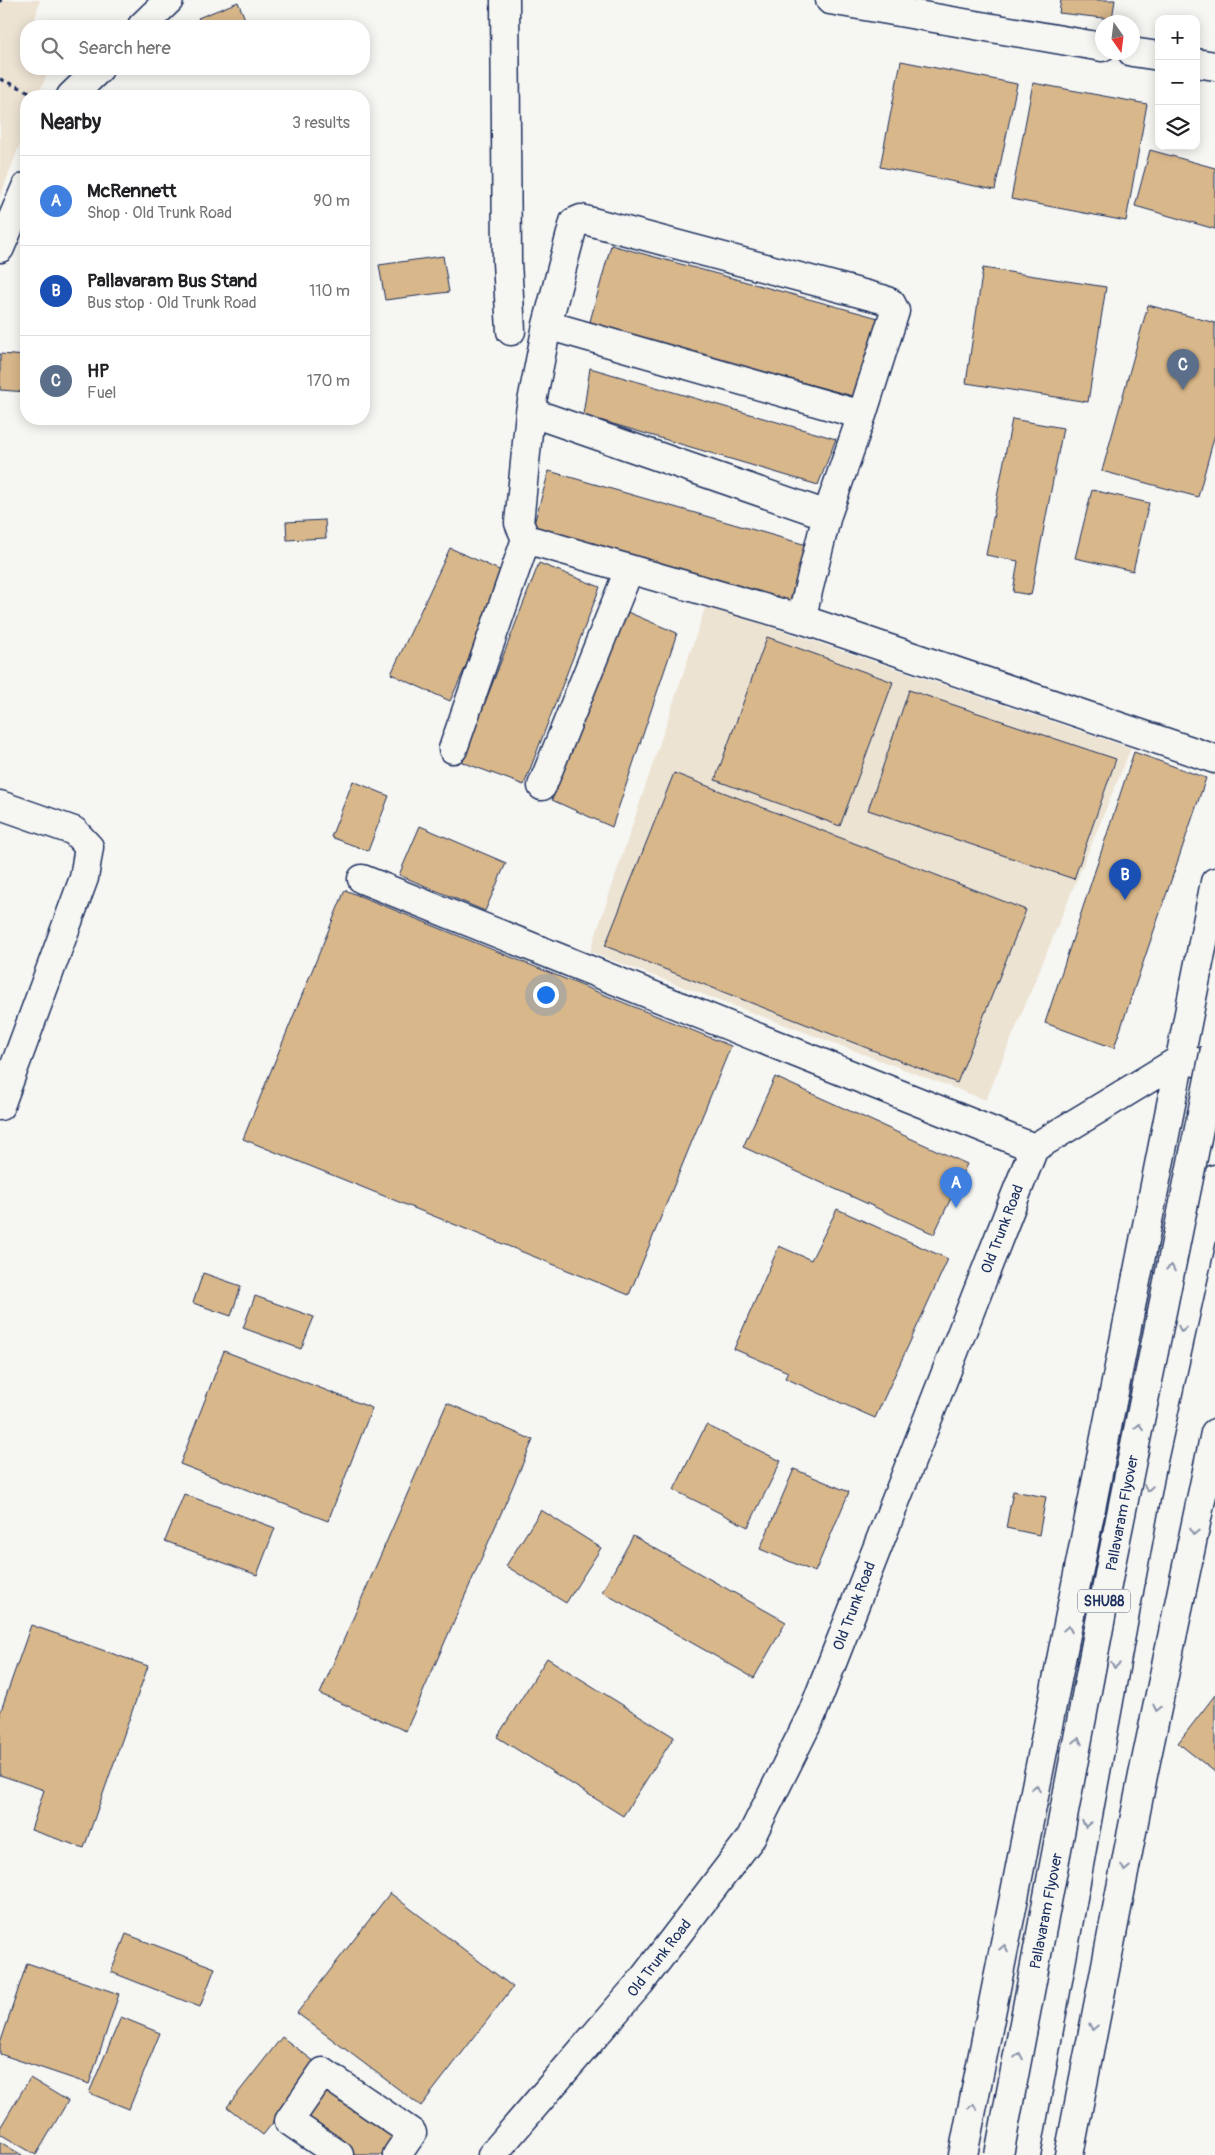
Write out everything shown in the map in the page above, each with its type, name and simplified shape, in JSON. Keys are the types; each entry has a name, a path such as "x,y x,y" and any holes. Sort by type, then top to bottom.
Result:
{"street":[{"path":"148,20 169,0"},
{"path":"505,0 507,262 510,331"},
{"path":"830,0 1095,45"},
{"path":"1140,53 1155,55"},
{"path":"1200,64 1215,66"},
{"path":"77,90 93,75"},
{"path":"0,248 20,201"},
{"path":"454,749 526,539 519,523 530,412 547,324 574,222 581,218 891,303 895,311 827,515 801,619"},
{"path":"547,324 862,414"},
{"path":"530,412 827,515"},
{"path":"526,539 801,619 1215,759"},
{"path":"542,786 630,570"},
{"path":"0,805 74,831 89,847 84,878 0,1106"},
{"path":"362,879 1034,1148 1181,1060 1215,1066"},
{"path":"963,2155 1215,882"},
{"name":"Pallavaram Flyover","path":"999,2155 1112,1559 1215,1049"},
{"name":"Old Trunk Road","path":"492,2155 640,1983 750,1839 812,1714 1034,1148"},
{"name":"Pallavaram Flyover","path":"1026,2155 1152,1465 1215,1178"},
{"path":"1068,2155 1143,1775 1209,1494 1215,1433"},
{"path":"339,2155 289,2121 323,2072 412,2133 397,2155"}],"path":[{"path":"0,80 25,90"}],"shaded area":[{"path":"0,0 40,0 35,20 20,20 20,75 47,75 40,90 20,90 20,144 0,197"},
{"path":"706,605 1131,748 986,1100 590,952"}],"building":[{"path":"1061,0 1115,0 1113,15 1095,15 1095,17 1059,13"},
{"path":"238,2 246,20 199,20 198,18"},
{"path":"901,61 1017,84 995,190 880,167"},
{"path":"1033,83 1147,104 1126,221 1011,199"},
{"path":"1150,150 1215,168 1215,229 1135,206"},
{"path":"611,245 882,319 860,398 589,325"},
{"path":"443,256 449,292 385,300 379,265"},
{"path":"983,268 1106,287 1088,402 966,383"},
{"path":"1148,305 1215,323 1215,434 1198,497 1102,471"},
{"path":"0,354 20,356 20,392 0,390"},
{"path":"590,368 836,439 818,485 583,415"},
{"path":"1012,419 1063,428 1031,595 1013,592 1018,561 986,555"},
{"path":"549,471 810,546 794,602 533,527"},
{"path":"1092,490 1149,503 1133,571 1075,558"},
{"path":"325,520 326,538 287,540 286,522"},
{"path":"450,548 508,574 450,701 391,674"},
{"path":"539,563 600,587 524,785 462,762"},
{"path":"625,611 677,633 612,827 552,800"},
{"path":"767,637 893,682 840,826 715,780"},
{"path":"909,690 1116,759 1074,879 868,810"},
{"path":"1134,752 1206,778 1114,1048 1045,1023"},
{"path":"674,773 1026,910 957,1083 605,946"},
{"path":"353,781 389,796 368,851 331,837"},
{"path":"420,826 506,863 485,911 399,875"},
{"path":"345,890 731,1046 629,1295 243,1139"},
{"path":"775,1077 967,1164 934,1234 743,1147"},
{"path":"837,1209 948,1259 875,1418 785,1378 788,1372 734,1349 779,1246 811,1260"},
{"path":"203,1273 241,1286 231,1316 193,1303"},
{"path":"255,1296 314,1317 301,1349 243,1328"},
{"path":"224,1351 372,1408 328,1521 180,1464"},
{"path":"447,1403 533,1440 406,1731 320,1694"},
{"path":"706,1425 781,1461 748,1527 674,1490"},
{"path":"794,1469 849,1492 815,1572 760,1549"},
{"path":"1013,1491 1046,1497 1039,1535 1006,1528"},
{"path":"184,1494 275,1528 257,1575 165,1541"},
{"path":"541,1510 601,1548 566,1603 506,1566"},
{"path":"633,1536 786,1622 754,1678 602,1592"},
{"path":"31,1625 148,1666 84,1848 31,1830 44,1790 0,1775 0,1713"},
{"path":"547,1658 674,1737 623,1816 497,1737"},
{"path":"1215,1695 1215,1772 1178,1743"},
{"path":"390,1893 513,1987 421,2106 297,2013"},
{"path":"126,1934 215,1968 200,2007 111,1972"},
{"path":"27,1963 119,1994 89,2084 0,2054 0,2044"},
{"path":"121,2017 160,2033 129,2109 89,2093"},
{"path":"282,2037 319,2065 263,2135 227,2107"},
{"path":"323,2072 412,2133 397,2155 339,2155 289,2121"},
{"path":"30,2078 68,2101 36,2155 0,2134 0,2128"},
{"path":"0,2142 22,2155 0,2155"}],"place":[{"name":"HP","path":"1183,390"},
{"name":"Pallavaram Bus Stand","path":"1125,900"},
{"name":"McRennett","path":"956,1208"}]}
